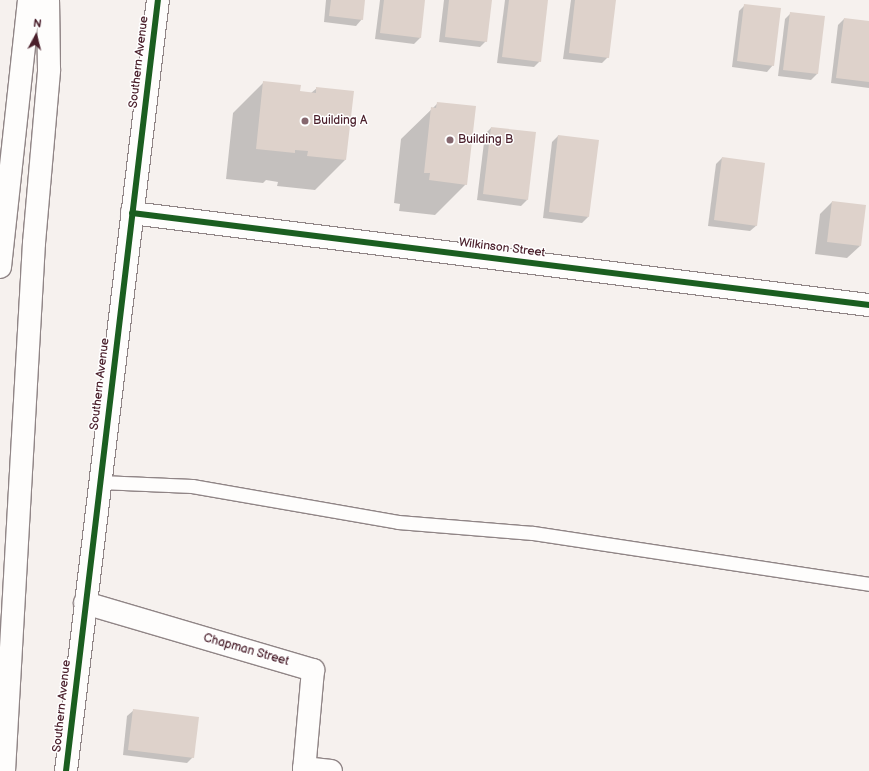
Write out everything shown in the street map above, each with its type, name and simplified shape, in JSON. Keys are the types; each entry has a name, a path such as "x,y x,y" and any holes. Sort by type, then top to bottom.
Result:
{"main road":[{"path":"0,268 29,0"},
{"path":"4,771 34,243 49,70 48,0"},
{"name":"Southern Avenue","path":"66,771 158,0"},
{"name":"Wilkinson Street","path":"132,213 869,305"},
{"name":"Chapman Street","path":"85,603 313,670 304,769 331,771"}],"lane":[{"path":"100,482 192,486 398,522 541,534 869,584"}],"building":[{"path":"331,0 365,0 363,20 329,16"},
{"path":"384,0 425,0 421,38 380,33"},
{"path":"449,0 492,0 487,42 445,37"},
{"path":"509,0 548,0 541,62 502,57"},
{"path":"575,0 616,0 609,58 569,53"},
{"path":"744,4 781,8 774,66 737,61"},
{"path":"790,12 825,16 818,74 783,70"},
{"path":"844,18 869,21 869,82 836,78"},
{"name":"Building A","path":"263,81 301,85 300,91 316,93 316,87 354,91 346,160 307,156 308,151 295,150 295,153 256,149"},
{"name":"Building B","path":"437,102 476,106 467,185 429,180 430,173 424,173 431,107 436,108"},
{"path":"491,127 536,132 528,200 483,194"},
{"path":"558,135 599,140 589,217 549,212"},
{"path":"722,157 765,163 757,226 714,220"},
{"path":"832,201 866,205 861,246 827,242"},
{"path":"133,709 199,717 194,758 128,750"}],"cycle path":[{"path":"66,771 158,0"},
{"path":"132,213 869,305"}],"place":[{"name":"Building A","path":"305,121"},
{"name":"Building B","path":"450,140"}]}
